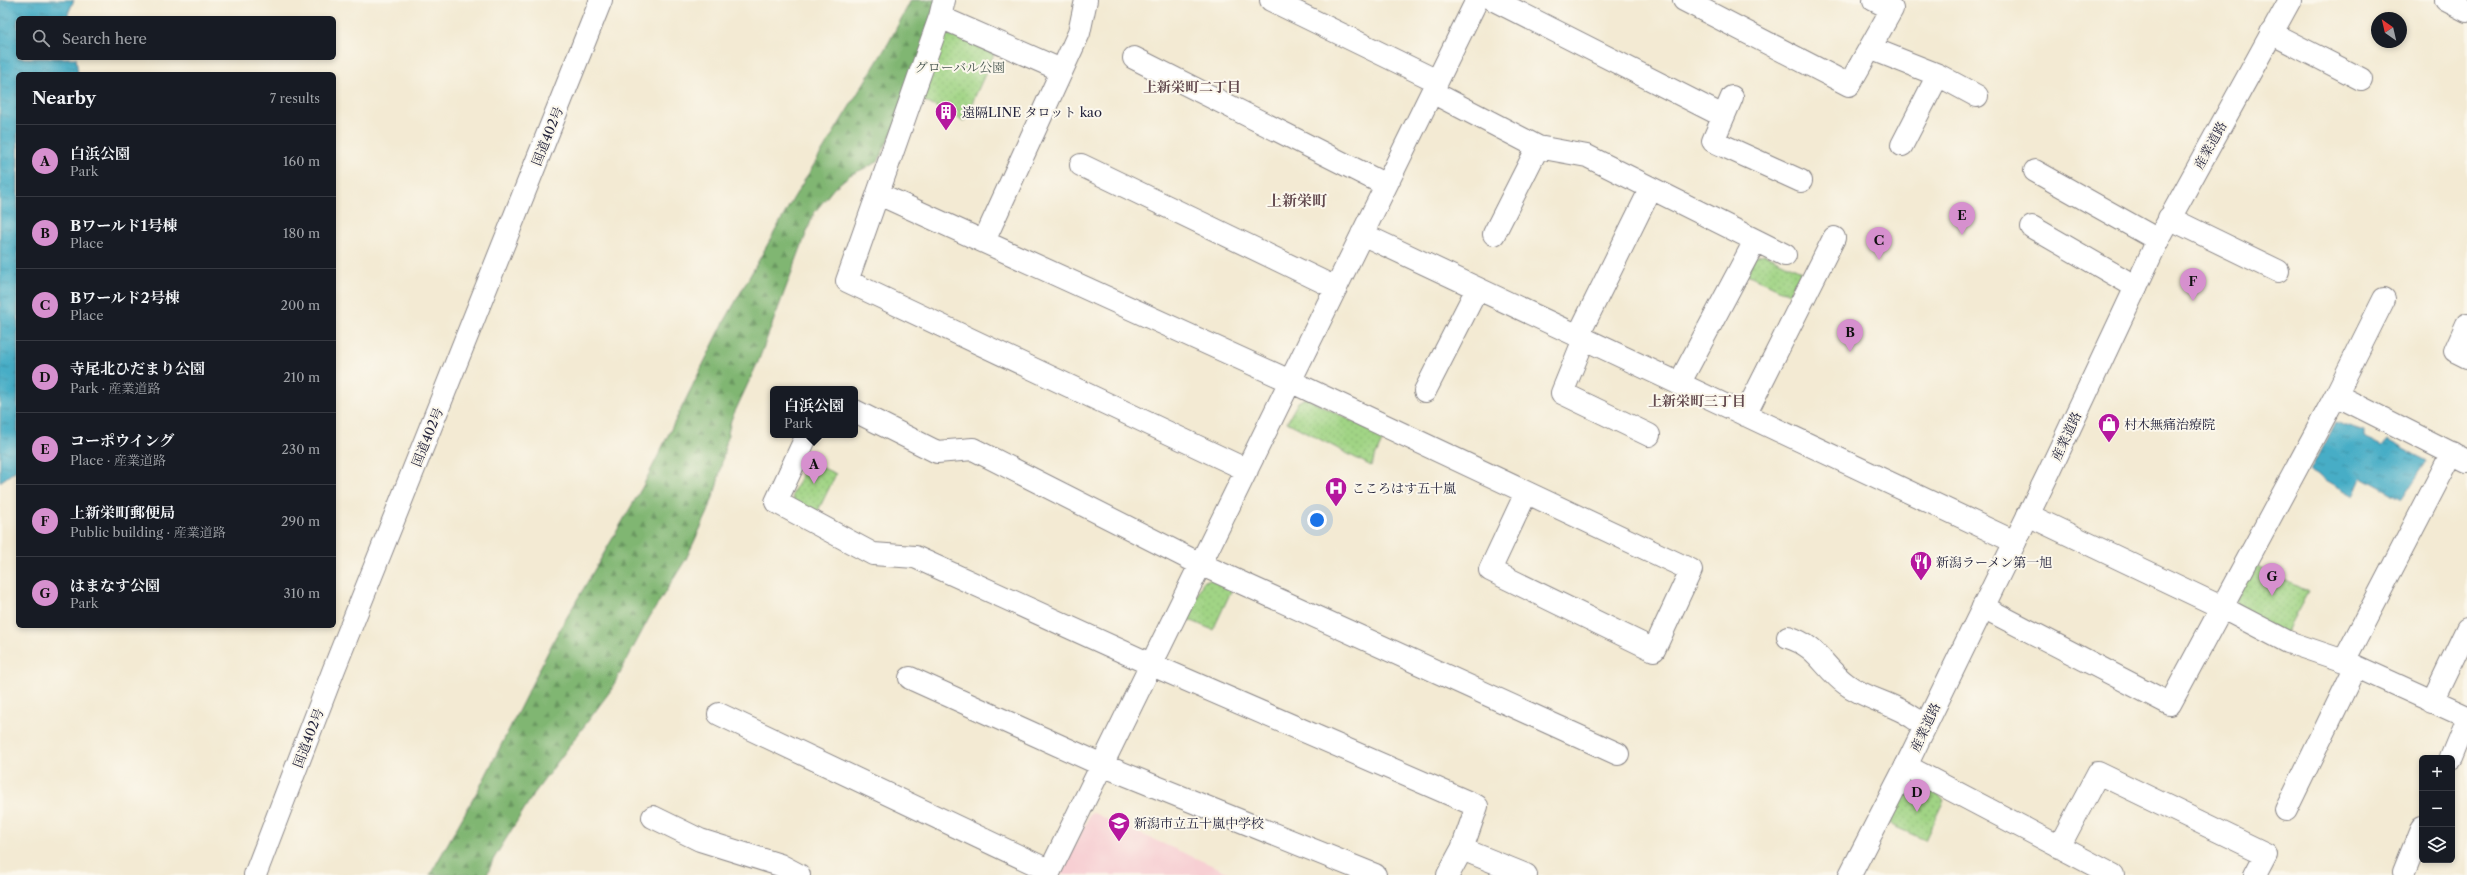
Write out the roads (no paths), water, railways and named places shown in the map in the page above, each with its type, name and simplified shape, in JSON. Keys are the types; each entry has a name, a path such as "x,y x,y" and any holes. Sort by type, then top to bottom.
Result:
{"main road":[{"name":"国道402号","path":"255,875 337,662 601,0"},
{"path":"984,241 1060,70 1079,33 1086,0"},
{"path":"1271,0 1435,86 1538,147 1587,156 1785,255"},
{"path":"719,714 1049,873 1150,664 1247,470 1477,0"},
{"path":"1494,0 1723,116"},
{"path":"1684,0 1849,85 1892,9 1874,0"},
{"name":"産業道路","path":"1850,875 1906,766 1984,607 2169,218 2290,0"},
{"path":"2446,0 2467,11"},
{"path":"1060,70 942,9 879,194 847,281 1247,470"},
{"path":"2271,33 2362,79"},
{"path":"1870,48 1938,75 1977,96"},
{"path":"1134,58 1386,185"},
{"path":"1902,145 1938,75"},
{"path":"1732,96 1713,141 1801,181"},
{"path":"1494,234 1538,147"},
{"path":"1081,165 1336,288"},
{"path":"2035,171 2158,240"},
{"path":"1649,436 1562,393 1581,338 1651,188"},
{"path":"879,194 1290,380 1691,570 1654,650 1490,570 1526,493"},
{"path":"2169,218 2278,271"},
{"path":"2032,227 2136,287"},
{"path":"1362,234 2015,542"},
{"path":"1744,415 1834,238"},
{"path":"1679,384 1755,241"},
{"path":"1425,391 1477,289"},
{"path":"1984,607 2170,704 2336,395 2384,299"},
{"path":"2467,324 2455,351 2467,357"},
{"path":"2286,810 2350,665 2459,457 2336,395"},
{"path":"858,412 937,452 973,449 1200,564 1618,754"},
{"path":"807,438 776,502 873,554 915,557 1150,664 1477,806 1462,849 1448,875"},
{"path":"2028,515 2221,607 2288,642 2350,665 2467,718 2452,755"},
{"path":"2432,702 2467,629"},
{"path":"1788,636 1803,642 1817,652 1829,669 1847,685 1904,711 1925,725"},
{"path":"910,678 1102,765 1375,875"},
{"path":"1906,766 2112,875"},
{"path":"2059,847 2098,773 2266,854 2255,875"},
{"path":"653,817 700,840 780,865 799,875"},
{"path":"2404,872 2419,835"},
{"path":"1462,849 1526,875"}],"water":[{"path":"0,0 74,0 68,16 16,16 16,60 76,60 78,72 16,72 16,470 0,482"},
{"path":"2335,422 2364,432 2364,438 2382,446 2387,440 2427,461 2402,499 2362,477 2354,496 2310,471"}],"place":[{"name":"遠隔LINE タロット kao","path":"946,132"},
{"name":"コーポウイング","path":"1962,235"},
{"name":"Bワールド2号棟","path":"1879,260"},
{"name":"上新栄町郵便局","path":"2193,301"},
{"name":"Bワールド1号棟","path":"1850,352"},
{"name":"村木無痛治療院","path":"2109,444"},
{"name":"白浜公園","path":"814,484"},
{"name":"こころはす五十嵐","path":"1336,508"},
{"name":"新潟ラーメン第一旭","path":"1921,582"},
{"name":"はまなす公園","path":"2272,596"},
{"name":"寺尾北ひだまり公園","path":"1917,812"},
{"name":"新潟市立五十嵐中学校","path":"1119,842"}],"district":[{"name":"上新栄町二丁目","path":"1192,87"},
{"name":"上新栄町","path":"1297,200"},
{"name":"上新栄町三丁目","path":"1697,401"}],"park label":[{"name":"グローバル公園","path":"960,67"}]}
